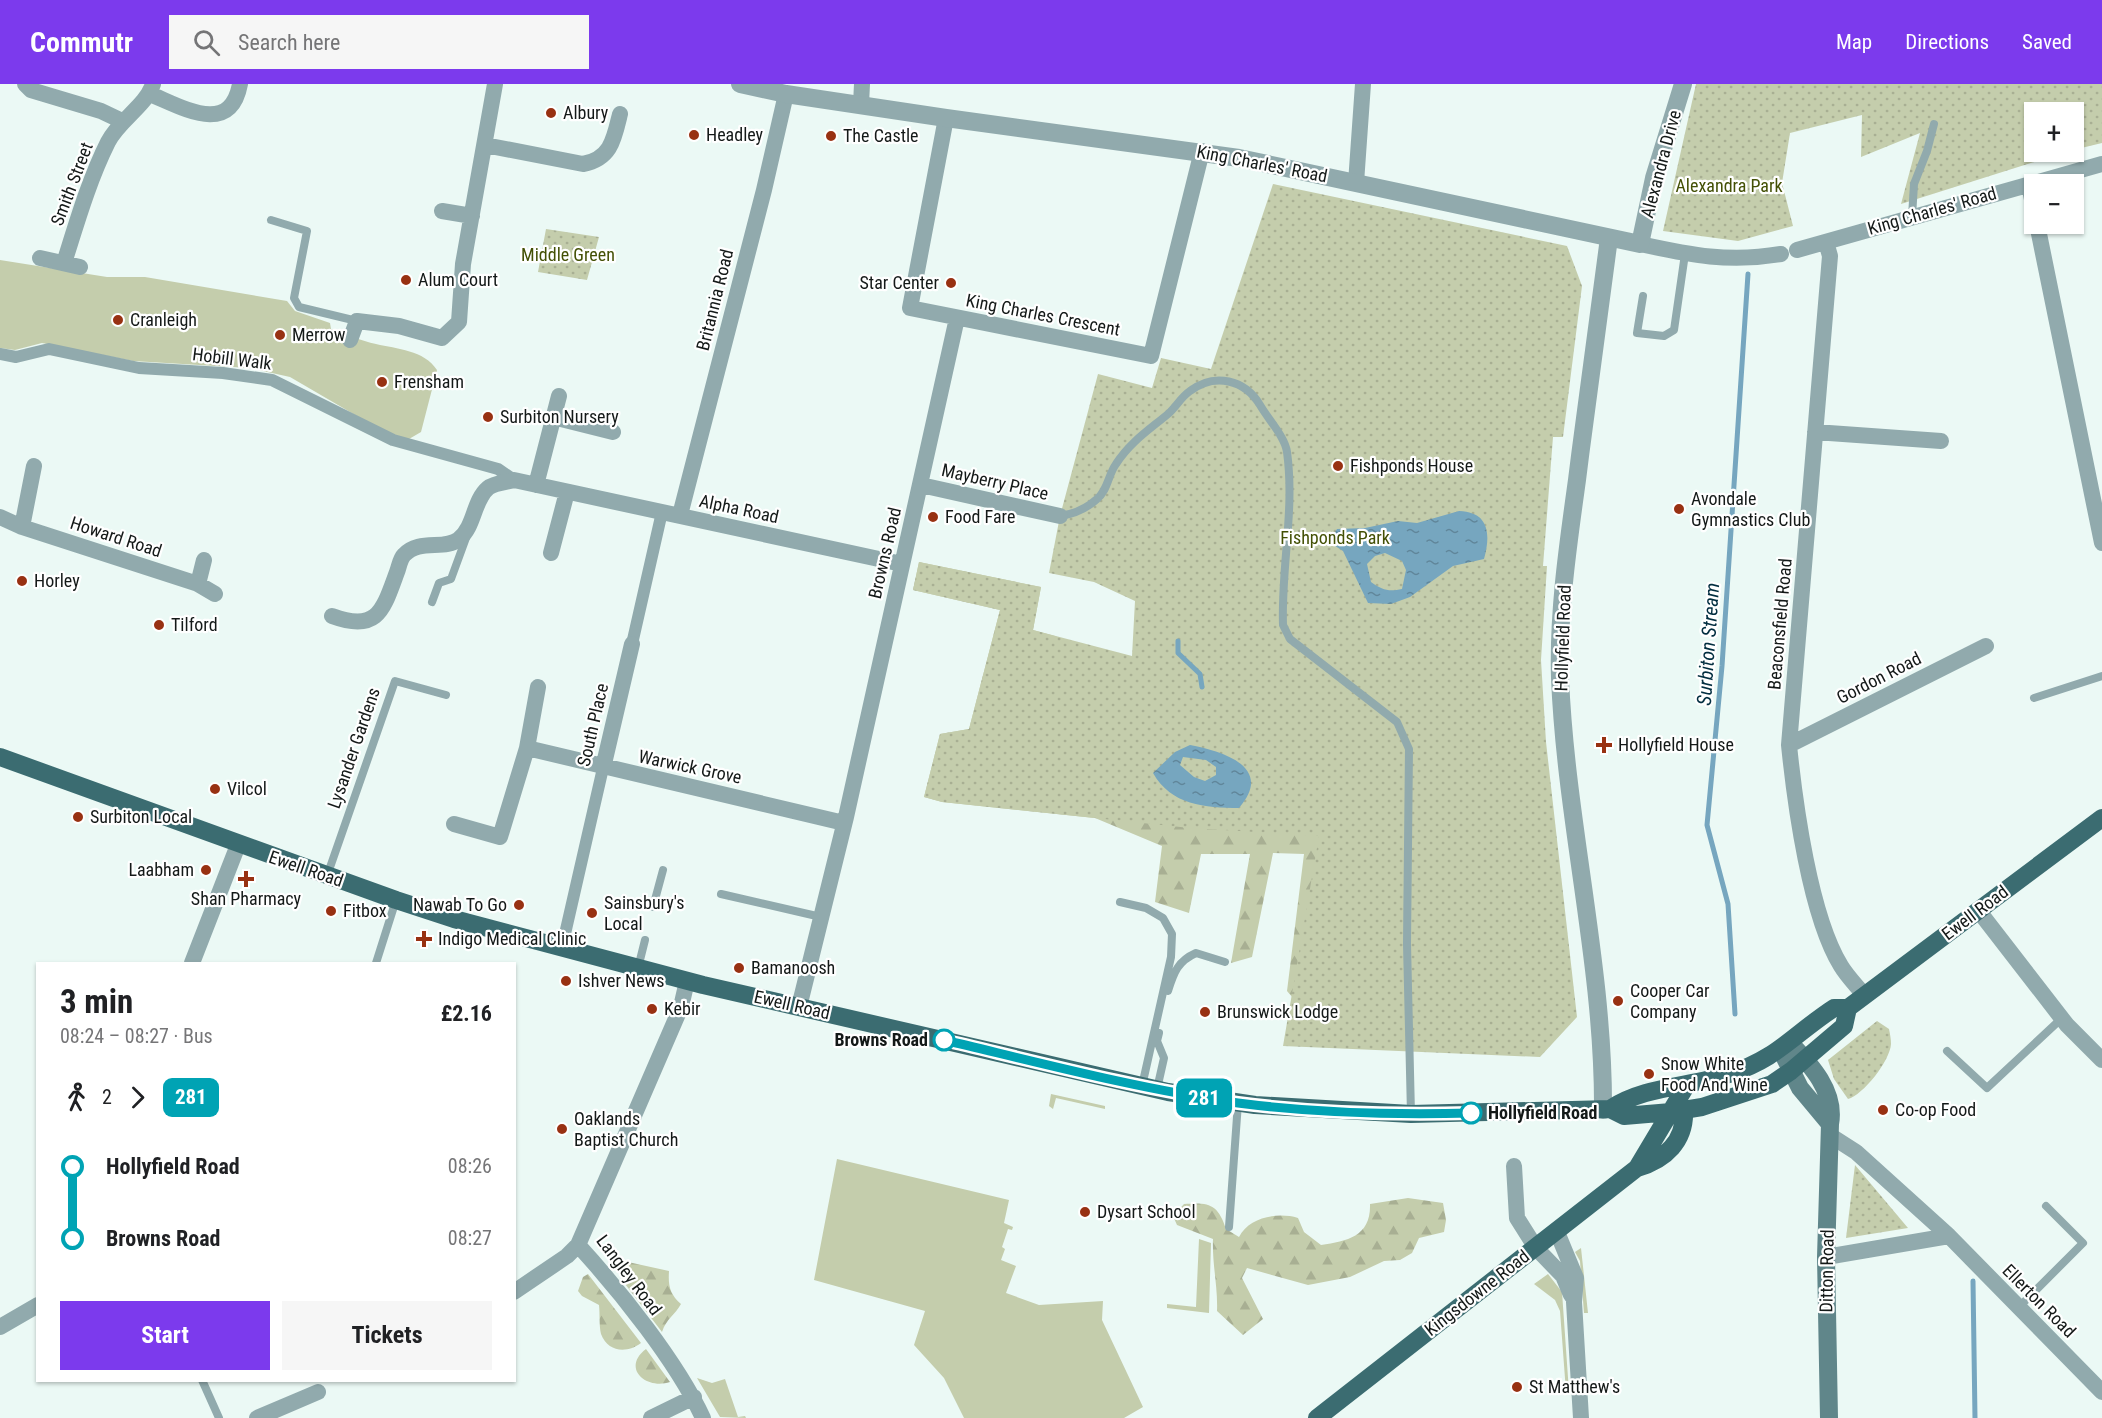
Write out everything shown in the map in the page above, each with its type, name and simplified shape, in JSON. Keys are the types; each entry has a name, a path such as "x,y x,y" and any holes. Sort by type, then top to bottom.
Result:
{"main road":[{"name":"Ewell Road","path":"0,757 238,845 396,900 687,981 1149,1088 1238,1103 1411,1114 1607,1110 1624,1116 1702,1107 1772,1084 1844,1026 1848,1008 1864,995 2102,818"},
{"name":"Ewell Road","path":"1607,1110 1627,1098 1686,1086 1767,1060 1834,1008 1848,1008"},
{"name":"Ditton Road","path":"1786,1046 1805,1059 1829,1096 1833,1108 1830,1130 1826,1257 1829,1418"},
{"path":"1786,1046 1791,1071 1830,1130"},
{"name":"Kingsdowne Road","path":"1317,1418 1637,1168 1678,1111 1686,1086"}],"street":[{"path":"24,84 31,90 101,111 122,121"},
{"name":"Smith Street","path":"39,258 72,265 81,206 109,141 122,121 151,89 203,115 224,112 236,100 240,84"},
{"path":"350,340 357,321 399,326 442,338 459,322 463,264 495,84"},
{"name":"King Charles' Road","path":"740,84 786,94 946,118 1202,151 1685,254 1746,260 1789,252 2024,185"},
{"path":"861,104 862,84"},
{"path":"1356,183 1363,84"},
{"name":"Alexandra Drive","path":"1640,244 1654,178 1683,84"},
{"name":"Britannia Road","path":"680,516 786,94"},
{"path":"485,144 584,164 597,162 608,151 620,114"},
{"name":"King Charles Crescent","path":"946,118 910,308 1151,356 1202,151"},
{"name":"King Charles' Road","path":"2066,174 2102,164"},
{"path":"441,211 472,216"},
{"path":"2039,234 2102,543"},
{"name":"Hollyfield Road","path":"1607,1110 1564,745 1560,639 1568,549 1609,238"},
{"name":"Beaconsfield Road","path":"1826,242 1830,256 1789,745 1793,784 1824,928 1840,965 1864,995"},
{"name":"Browns Road","path":"799,1007 844,823 957,318"},
{"name":"Hobill Walk","path":"0,354 16,357 49,349 139,368 223,373 272,380 393,440 498,469 514,480"},
{"path":"536,485 559,396"},
{"path":"553,417 613,432"},
{"path":"1815,432 1941,441"},
{"path":"22,527 34,466"},
{"path":"332,616 359,623 376,618 384,607 402,556 413,547 457,542 468,531 478,504 489,487 514,480"},
{"name":"Alpha Road","path":"514,480 902,564"},
{"name":"Mayberry Place","path":"921,485 1060,516"},
{"path":"551,553 567,492"},
{"name":"South Place","path":"562,947 662,512"},
{"name":"Howard Road","path":"0,517 22,527 198,584 215,594"},
{"path":"198,584 204,560"},
{"name":"Gordon Road","path":"1789,745 1986,646"},
{"path":"454,824 500,837 527,748 538,687"},
{"name":"Warwick Grove","path":"527,748 603,768 844,823"},
{"path":"192,962 238,845"},
{"path":"1978,910 2062,1018 2102,1060"},
{"name":"Langley Road","path":"687,981 681,1007 578,1245 654,1341 694,1397 703,1418"},
{"name":"Ellerton Road","path":"1830,1130 1949,1236 2102,1392"},
{"path":"1514,1166 1517,1218 1536,1248 1563,1276 1574,1302"},
{"path":"1557,1232 1576,1278 1574,1302 1581,1418"},
{"path":"1826,1257 1949,1236"},
{"path":"516,1291 567,1256 578,1245"},
{"path":"0,1327 36,1306"},
{"path":"257,1418 318,1392"},
{"path":"651,1418 694,1397"}],"lane":[{"path":"1912,217 1914,184 1927,151 1934,124"},
{"path":"271,220 307,231 294,298 298,307 357,321"},
{"path":"1643,296 1637,333 1664,336 1674,330 1685,254"},
{"path":"1060,516 1086,508 1099,498 1114,466 1133,441 1170,413 1189,391 1214,380 1241,386 1255,396 1287,449 1290,512 1283,625 1290,639 1397,722 1409,749 1407,944 1411,1114"},
{"path":"432,602 439,583 451,579 455,572 468,531"},
{"path":"2034,698 2102,676"},
{"name":"Lysander Gardens","path":"327,876 395,681 447,695"},
{"path":"654,907 663,870"},
{"path":"721,894 820,917"},
{"path":"376,962 396,900"},
{"path":"1120,902 1146,908 1163,918 1172,934 1171,957 1149,1088"},
{"path":"638,968 645,940"},
{"path":"1149,1088 1164,1058 1157,1041 1176,967 1184,958 1196,952 1226,962"},
{"path":"1947,1051 1987,1088 2062,1018"},
{"path":"1229,1227 1238,1103"},
{"path":"2018,1308 2083,1243 2046,1206"},
{"path":"203,1382 219,1418"}],"green space":[{"name":"Alexandra Park","path":"1696,84 2102,84 2102,143 2084,147 2084,102 2024,102 2024,162 2034,162 1901,204 1920,133 1861,157 1862,115 1790,133 1782,183 1793,226 1738,241 1663,231"},
{"name":"Fishponds Park","path":"1273,184 1567,246 1582,286 1563,437 1553,437 1543,566 1547,566 1541,660 1546,742 1577,1017 1540,1057 1283,1046 1319,836 1190,828 942,802 924,797 940,734 969,729 1000,610 913,590 919,562 1041,587 1033,630 1132,656 1135,601 1094,582 1049,573 1060,516 1098,374 1152,388 1161,358 1211,369"},
{"name":"Middle Green","path":"546,229 599,237 587,280 538,272"},
{"path":"0,260 107,277 145,277 287,301 295,311 330,323 331,329 365,341 418,354 432,363 437,370 421,432 409,439 386,433 290,377 249,368 133,361 42,343 15,350 0,348"},
{"path":"919,562 1041,587 1033,630 1055,636 1345,790 1299,1005 1287,991 1304,854 1273,853 1252,957 1231,963 1250,854 1201,854 1189,913 1155,902 1162,846 1095,818 942,802 924,797 940,734 969,729 1000,610 913,590"},
{"path":"1877,1021 1889,1029 1891,1044 1889,1051 1881,1068 1868,1084 1848,1099 1834,1079 1828,1060"},
{"path":"1051,1094 1105,1106 1105,1109 1056,1098 1053,1109 1049,1106"},
{"path":"837,1159 1009,1200 1004,1223 1013,1227 1012,1230 1008,1229 1002,1247 1005,1249 1001,1260 1016,1266 1006,1293 1039,1305 1103,1301 1102,1320 1143,1407 1124,1418 964,1418 944,1378 914,1345 925,1311 814,1280"},
{"path":"1855,1165 1908,1228 1846,1238"},
{"path":"1408,1198 1443,1203 1446,1220 1444,1232 1419,1238 1412,1253 1400,1260 1384,1261 1350,1277 1308,1285 1247,1268 1242,1278 1263,1319 1243,1335 1217,1311 1213,1239 1177,1225 1173,1216 1184,1204 1206,1204 1220,1214 1226,1229 1239,1237 1244,1230 1257,1221 1273,1216 1290,1216 1298,1218 1304,1232 1321,1245 1349,1239 1362,1230 1367,1223 1370,1204"},
{"path":"1199,1239 1211,1243 1209,1313 1167,1308 1167,1304 1196,1307"},
{"path":"1581,1248 1588,1313 1584,1313 1580,1261 1575,1252"},
{"path":"628,1262 669,1271 670,1289 681,1304 662,1332 622,1280"},
{"path":"588,1274 641,1343 624,1350 613,1348 604,1340 600,1331 599,1305 582,1296 578,1291 583,1277"},
{"path":"1548,1274 1562,1292 1569,1392 1566,1392 1560,1311 1555,1300 1534,1284"},
{"path":"646,1349 670,1382 653,1383 640,1376 636,1370 636,1363"},
{"path":"697,1378 712,1383 725,1379 738,1417 745,1416 746,1418 720,1417"}],"water":[{"path":"1459,511 1477,515 1482,520 1487,533 1484,559 1453,566 1410,597 1391,604 1368,603 1343,551 1329,542 1337,529 1365,528 1398,521 1417,523","holes":["1385,553 1402,561 1406,570 1402,589 1386,590 1371,582 1367,564 1375,556"]},
{"path":"1190,745 1216,752 1240,763 1248,772 1251,782 1249,794 1239,808 1190,803 1179,798 1160,784 1153,773 1175,752","holes":["1183,757 1206,760 1216,767 1216,775 1205,781 1194,777 1180,765"]}],"waterway":[{"name":"Surbiton Stream","path":"1735,1014 1728,904 1707,825 1722,666 1748,274"},
{"path":"1178,641 1178,653 1200,674 1202,687"},
{"name":"Surbiton Stream","path":"1973,1281 1975,1418"}],"bus line":[{"name":"281","path":"944,1040 1168,1092 1238,1103 1411,1114 1471,1113"}],"place":[{"name":"Albury","path":"551,113"},
{"name":"Headley","path":"694,135"},
{"name":"The Castle","path":"831,136"},
{"name":"Alum Court","path":"406,280"},
{"name":"Star Center","path":"951,283"},
{"name":"Cranleigh","path":"118,320"},
{"name":"Merrow","path":"280,335"},
{"name":"Frensham","path":"382,382"},
{"name":"Surbiton Nursery","path":"488,417"},
{"name":"Fishponds House","path":"1338,466"},
{"name":"Avondale Gymnastics Club","path":"1679,509"},
{"name":"Food Fare","path":"933,517"},
{"name":"Horley","path":"22,581"},
{"name":"Tilford","path":"159,625"},
{"name":"Hollyfield House","path":"1604,745"},
{"name":"Vilcol","path":"215,789"},
{"name":"Surbiton Local","path":"78,817"},
{"name":"Laabham","path":"206,870"},
{"name":"Shan Pharmacy","path":"246,879"},
{"name":"Nawab To Go","path":"519,905"},
{"name":"Fitbox","path":"331,911"},
{"name":"Sainsbury's Local","path":"592,913"},
{"name":"Indigo Medical Clinic","path":"424,939"},
{"name":"Bamanoosh","path":"739,968"},
{"name":"Ishver News","path":"566,981"},
{"name":"Cooper Car Company","path":"1618,1001"},
{"name":"Kebir","path":"652,1009"},
{"name":"Brunswick Lodge","path":"1205,1012"},
{"name":"Browns Road","path":"944,1040"},
{"name":"Snow White Food And Wine","path":"1649,1074"},
{"name":"Co-op Food","path":"1883,1110"},
{"name":"Hollyfield Road","path":"1471,1113"},
{"name":"Oaklands Baptist Church","path":"562,1129"},
{"name":"Dysart School","path":"1085,1212"},
{"name":"St Matthew's","path":"1517,1387"}]}
